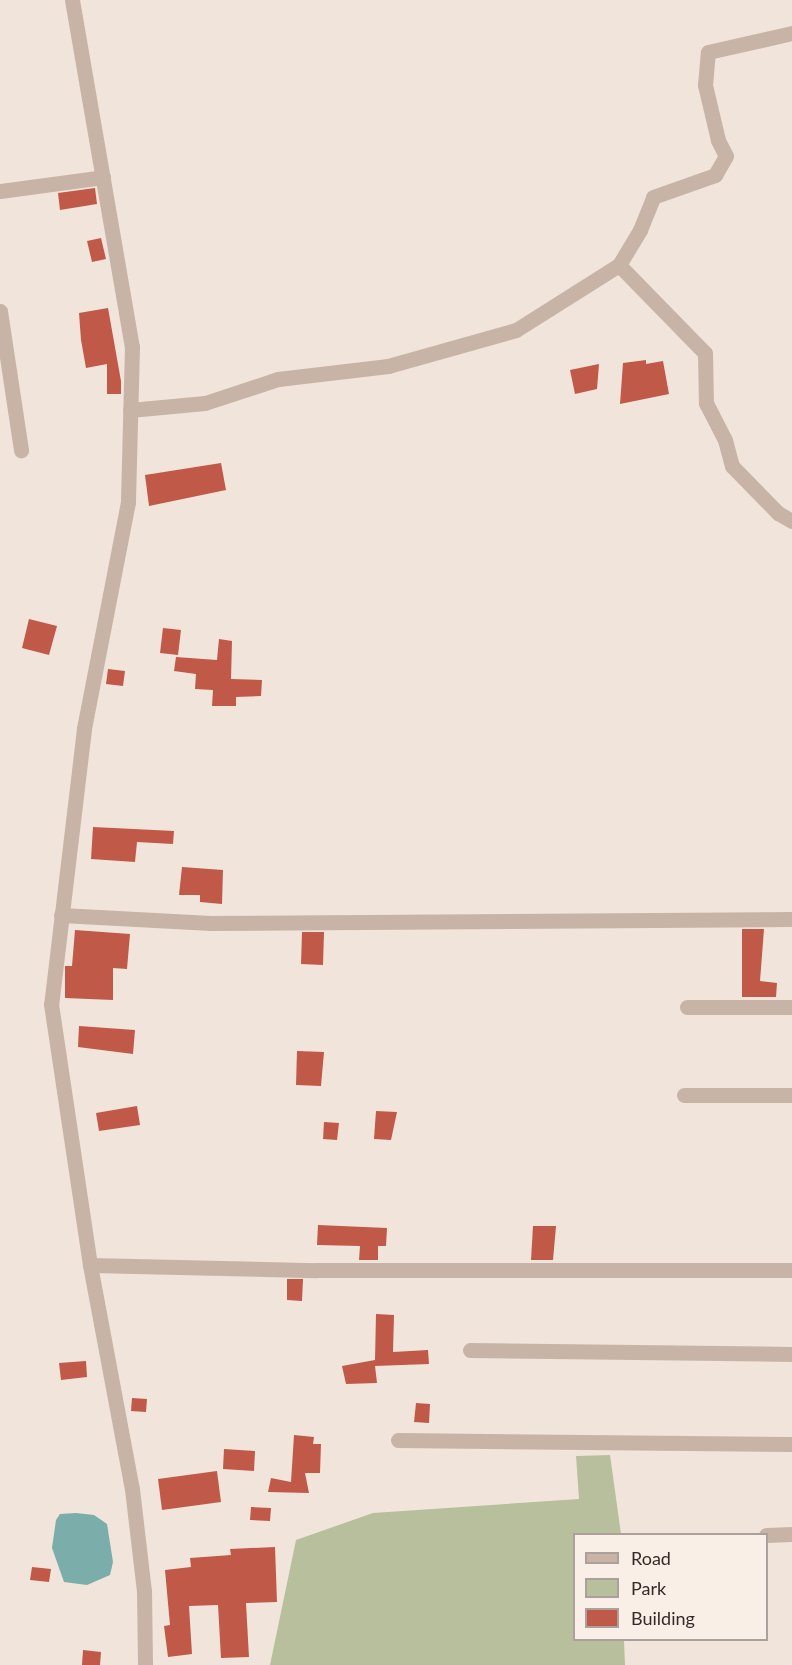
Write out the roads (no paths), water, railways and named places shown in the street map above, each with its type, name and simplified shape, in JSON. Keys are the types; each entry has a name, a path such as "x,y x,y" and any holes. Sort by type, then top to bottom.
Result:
{"street":[{"path":"72,0 132,347 128,502 84,729 51,1004 90,1265 132,1489 144,1591 145,1665"},
{"path":"130,410 205,403 278,379 388,366 516,330 619,265 640,230 653,197 715,175 726,156 718,140 705,85 708,52 792,33"},
{"path":"0,191 103,177"},
{"path":"619,265 705,353 706,403 725,440 732,466 778,513 792,521"},
{"path":"0,311 21,450"},
{"path":"61,915 211,923 792,919"},
{"path":"687,1007 792,1007"},
{"path":"684,1095 792,1095"},
{"path":"90,1265 316,1270 792,1270"},
{"path":"470,1350 792,1354"},
{"path":"398,1440 792,1444"},
{"path":"768,1534 792,1534"}],"water":[{"path":"60,1514 94,1515 107,1524 113,1562 110,1575 87,1585 64,1582 52,1548 56,1520"}]}
